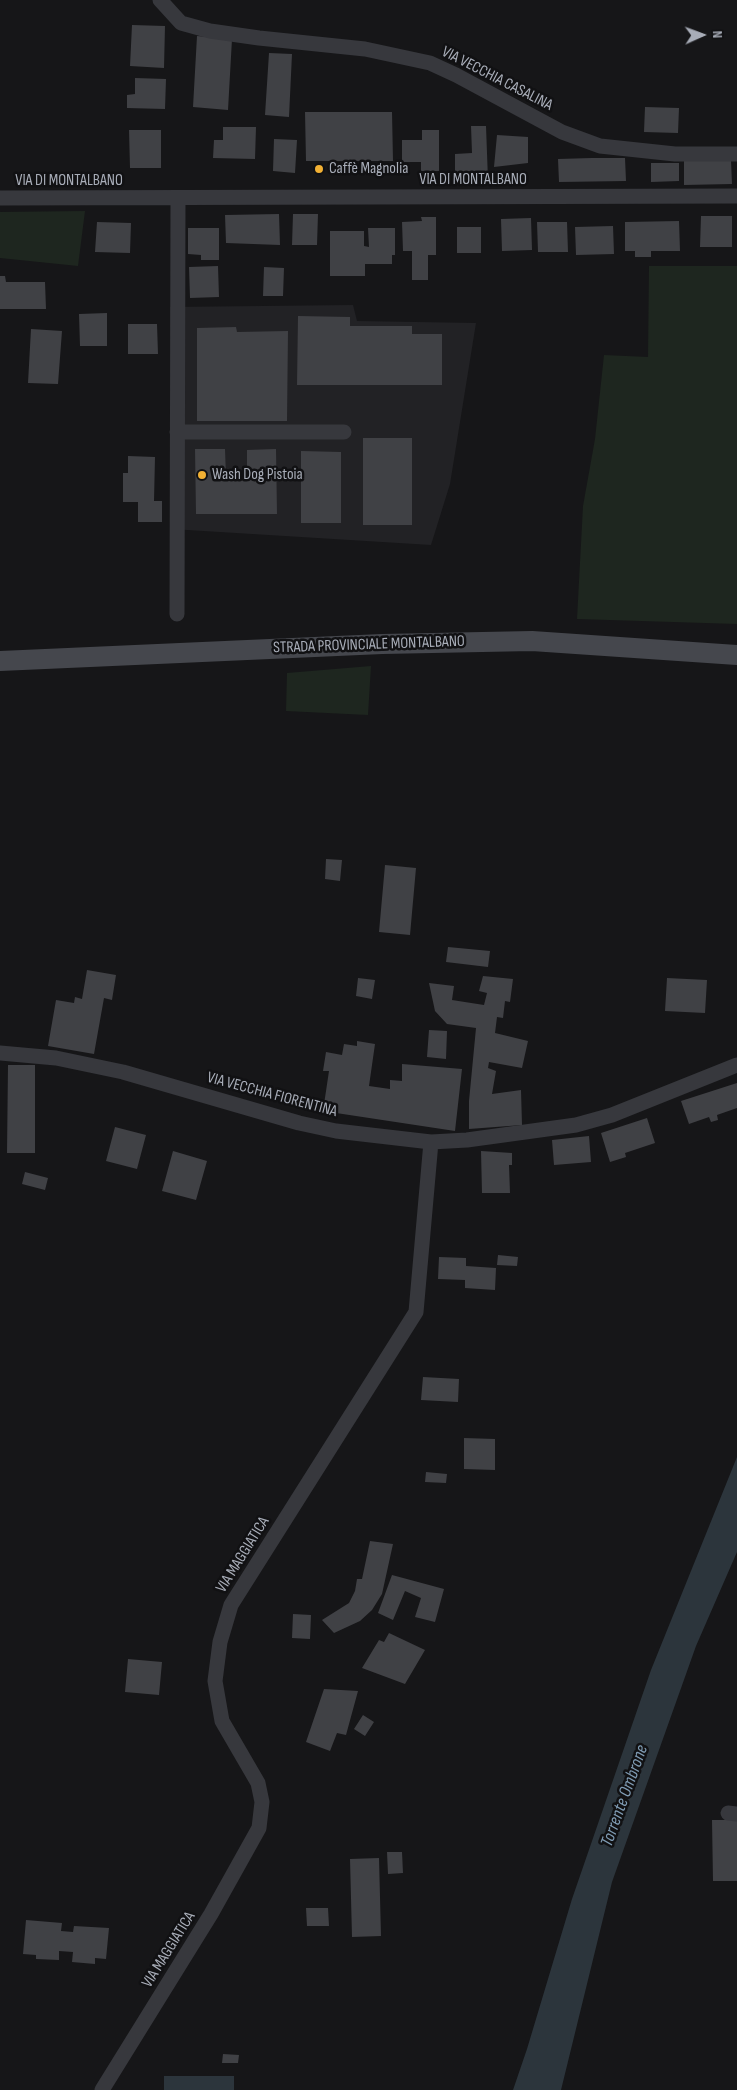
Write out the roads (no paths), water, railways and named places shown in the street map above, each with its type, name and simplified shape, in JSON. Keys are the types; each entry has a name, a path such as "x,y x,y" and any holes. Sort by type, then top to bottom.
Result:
{"main road":[{"name":"STRADA PROVINCIALE MONTALBANO","path":"0,661 362,644 532,640 737,655"}],"street":[{"name":"VIA VECCHIA CASALINA","path":"160,0 181,23 210,31 365,49 430,63 464,79 562,132 600,146 675,154 737,154"},
{"name":"VIA DI MONTALBANO","path":"0,198 737,196"},
{"path":"177,614 178,198"},
{"path":"177,432 344,432"},
{"name":"VIA VECCHIA FIORENTINA","path":"0,1053 56,1058 123,1072 230,1101 299,1123 336,1131 431,1142 467,1140 589,1122 612,1115 737,1065"},
{"name":"VIA MAGGIATICA","path":"102,2090 211,1914 259,1828 262,1802 258,1783 222,1721 215,1681 220,1642 232,1605 416,1312 431,1142"}],"water":[{"name":"Torrente Ombrone","path":"737,1457 737,1552 696,1646 612,1882 561,2090 513,2090 572,1899 651,1670"},
{"path":"164,2076 234,2076 234,2090 164,2090"}],"place":[{"name":"Caffè Magnolia","path":"319,169"},
{"name":"Wash Dog Pistoia","path":"202,475"}]}
